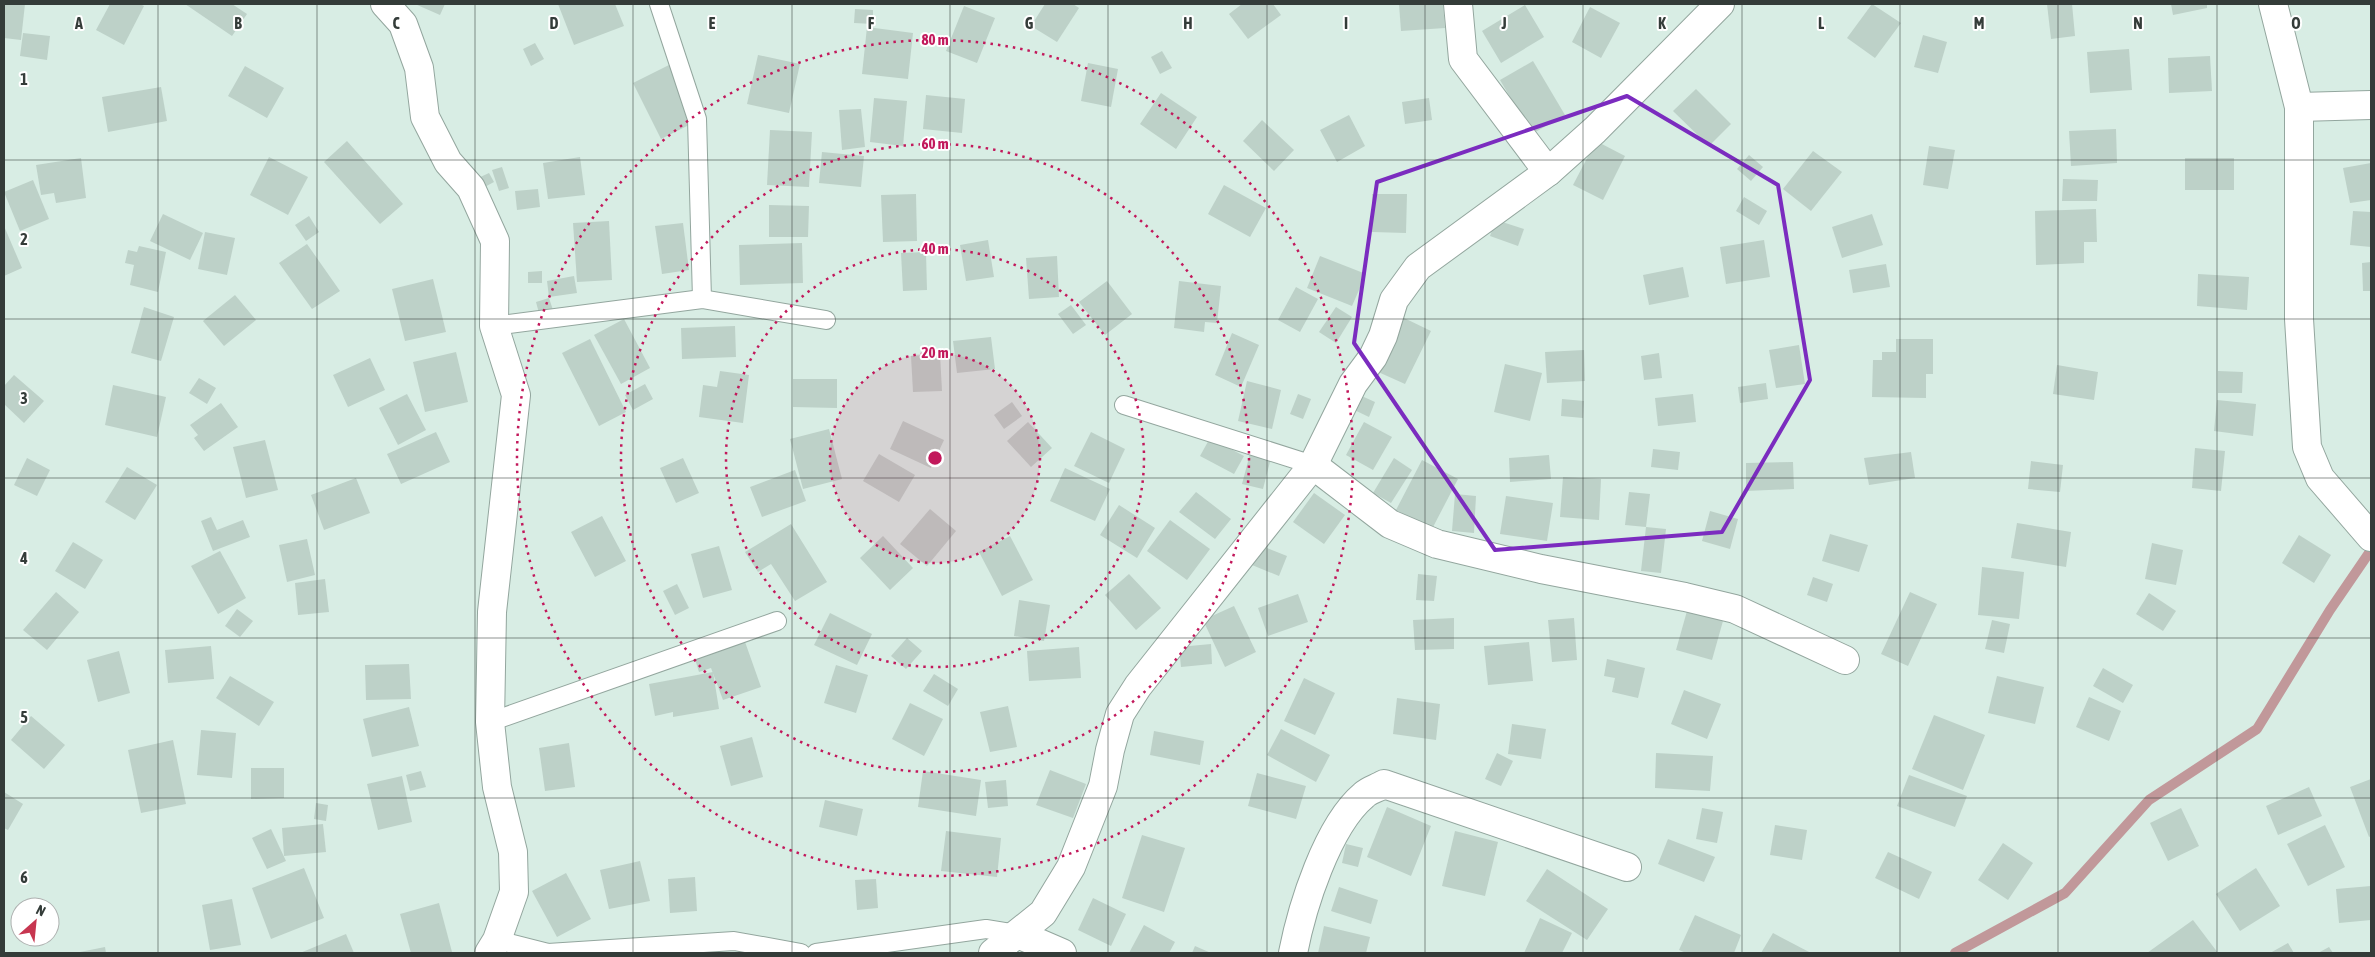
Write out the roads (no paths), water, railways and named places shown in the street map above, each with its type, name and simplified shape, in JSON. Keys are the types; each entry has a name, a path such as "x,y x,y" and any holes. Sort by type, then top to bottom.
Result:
{"street":[{"path":"385,4 403,24 419,68 425,117 448,162 471,188 495,242 494,326 516,395 492,612 490,722 497,787 513,852 514,892 493,947"},
{"path":"1458,4 1463,59 1548,172"},
{"path":"993,953 1043,913 1071,867 1103,786 1120,714 1138,686 1313,465 1353,384 1373,357 1383,336 1394,300 1418,267 1548,172 1595,130 1720,4"},
{"path":"2273,4 2299,107 2299,320 2307,447 2320,478 2368,535"},
{"path":"2299,107 2371,105"},
{"path":"1313,465 1390,524 1437,544 1541,569 1685,596 1735,609 1845,660"},
{"path":"1293,953 1301,919 1335,829 1364,794 1384,784 1627,867"},
{"path":"1018,934 1062,953"}],"lane":[{"path":"659,4 697,118 702,299"},
{"path":"494,326 702,299 826,320"},
{"path":"1124,405 1313,465"},
{"path":"490,722 777,621"},
{"path":"816,953 986,929 1018,934"},
{"path":"493,947 548,953 734,941 801,953"}],"waterway":[{"path":"1955,953 2065,893 2149,800 2257,729 2330,610 2371,550"}]}
